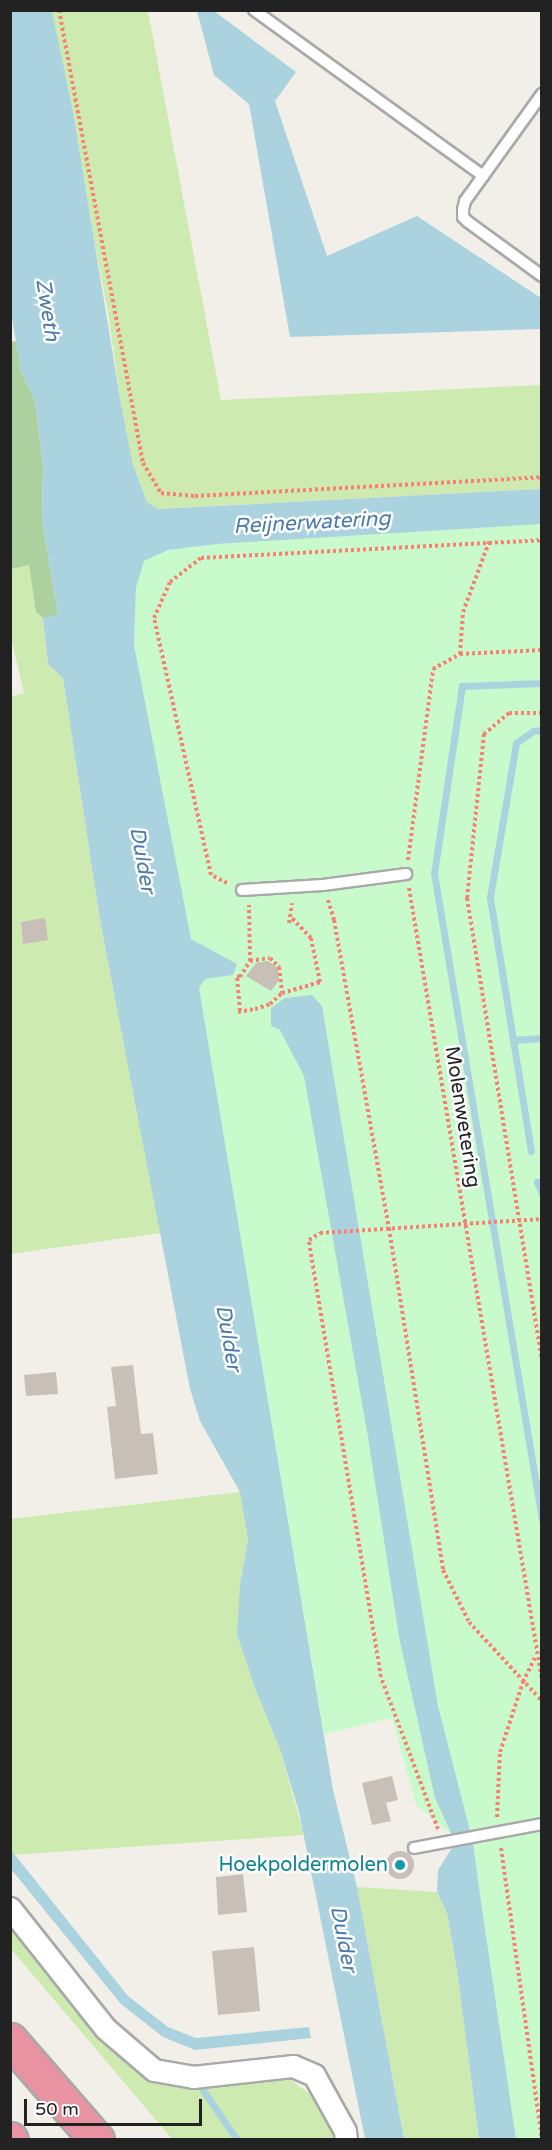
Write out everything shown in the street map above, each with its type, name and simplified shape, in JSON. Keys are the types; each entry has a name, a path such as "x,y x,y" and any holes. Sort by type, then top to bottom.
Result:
{"highway":[{"path":"10,2040 96,2139"}],"street":[{"path":"10,1908 106,2029 154,2070 193,2077 293,2066 314,2075 345,2131 346,2139"}],"lane":[{"path":"254,10 483,176"},
{"path":"542,94 465,201 463,217 542,276"},
{"path":"246,890 323,885 406,874"},
{"path":"414,1848 542,1824"}],"path":[{"path":"59,10 143,463 161,494 195,496 542,477"},
{"path":"290,916 310,938 320,982 282,993 270,1004 239,1011 237,976 240,977 250,961 246,890 211,875 154,618 170,582 201,558 542,540"},
{"path":"460,654 463,612 489,542"},
{"name":"Molenwetering","path":"542,650 460,654 433,669 406,874 536,1656 542,1680"},
{"path":"542,712 509,713 484,734 467,898 489,1045 542,1359"},
{"path":"323,885 334,920 389,1228 443,1570 469,1622 522,1683 542,1701"},
{"path":"250,961 270,958 279,967 282,993"},
{"path":"446,1843 381,1677 309,1240 320,1233 464,1222 542,1219"},
{"path":"536,1656 522,1683 500,1752 500,1782 496,1809 542,2138"}],"green space":[{"path":"52,11 148,11 221,400 541,385 541,489 157,509 147,502 133,465 121,404 108,313"},
{"path":"16,341 21,372 35,400 43,466 42,520 58,615 43,618 36,612 29,565 11,569 10,342"},
{"path":"541,524 541,2139 516,2139 470,1831 452,1835 416,1805 392,1718 324,1734 199,988 205,979 233,975 192,942 169,835 134,645 136,588 144,561 168,550 217,544"},
{"path":"29,564 36,612 43,618 48,664 63,678 100,920 161,1233 11,1254 10,697 24,693 11,637 11,569"},
{"path":"240,1492 248,1539 240,1584 256,1691 280,1749 304,1835 11,1855 11,1519"},
{"path":"357,1887 437,1892 447,1913 457,1970 479,2139 404,2139"},
{"path":"10,1908 126,2042 177,2082 282,2074 317,2099 338,2139 172,2139 11,1949"}],"water":[{"path":"10,11 52,11 73,112 121,404 133,465 147,502 158,509 541,489 541,524 217,544 168,550 144,561 136,588 134,645 191,939 237,964 233,975 205,979 199,988 333,1790 357,1887 404,2139 365,2139 299,1812 280,1749 256,1691 237,1634 240,1584 248,1539 240,1492 200,1421 190,1389 100,920 63,678 48,664 43,618 58,615 42,520 43,466 35,400 21,372 11,312"},
{"path":"197,11 214,11 296,72 275,101 327,256 417,216 541,298 541,329 290,337 249,104 214,75"},
{"path":"312,995 322,1006 438,1706 470,1831 452,1835 435,1798 399,1637 368,1437 304,1076 280,1030 271,1026 271,1008 285,998"},
{"path":"473,1843 516,2139 479,2139 457,1970 447,1913 437,1892 438,1870 452,1848"},
{"path":"11,1850 128,1996 168,2027 196,2038 309,2027 311,2038 195,2050 163,2037 121,2004 11,1869"}],"building":[{"path":"45,918 48,940 23,944 21,922"},
{"path":"268,961 278,968 279,980 271,991 246,976 256,963"},
{"path":"133,1365 141,1434 153,1433 158,1474 115,1479 107,1407 116,1406 111,1367"},
{"path":"56,1372 58,1394 26,1396 24,1375"},
{"path":"392,1776 398,1800 386,1803 391,1821 372,1825 362,1783"},
{"name":"Hoekpoldermolen","path":"400,1851 410,1855 414,1865 410,1875 400,1879 390,1875 386,1865 390,1855"},
{"path":"243,1874 247,1912 218,1915 216,1877"},
{"path":"254,1947 260,2011 218,2015 212,1951"}],"waterway":[{"path":"542,683 462,686 434,873 542,1520"},
{"path":"531,1151 490,897 516,743 533,731 542,730"},
{"path":"513,1040 542,1038"},
{"path":"537,1182 542,1193"},
{"path":"203,2090 237,2140"}],"place":[{"name":"Hoekpoldermolen","path":"400,1865"}],"water label":[{"name":"Zweth","path":"47,310"},
{"name":"Reijnerwatering","path":"312,523"},
{"name":"Dulder","path":"142,860"},
{"name":"Dulder","path":"228,1338"},
{"name":"Dulder","path":"343,1939"}]}
